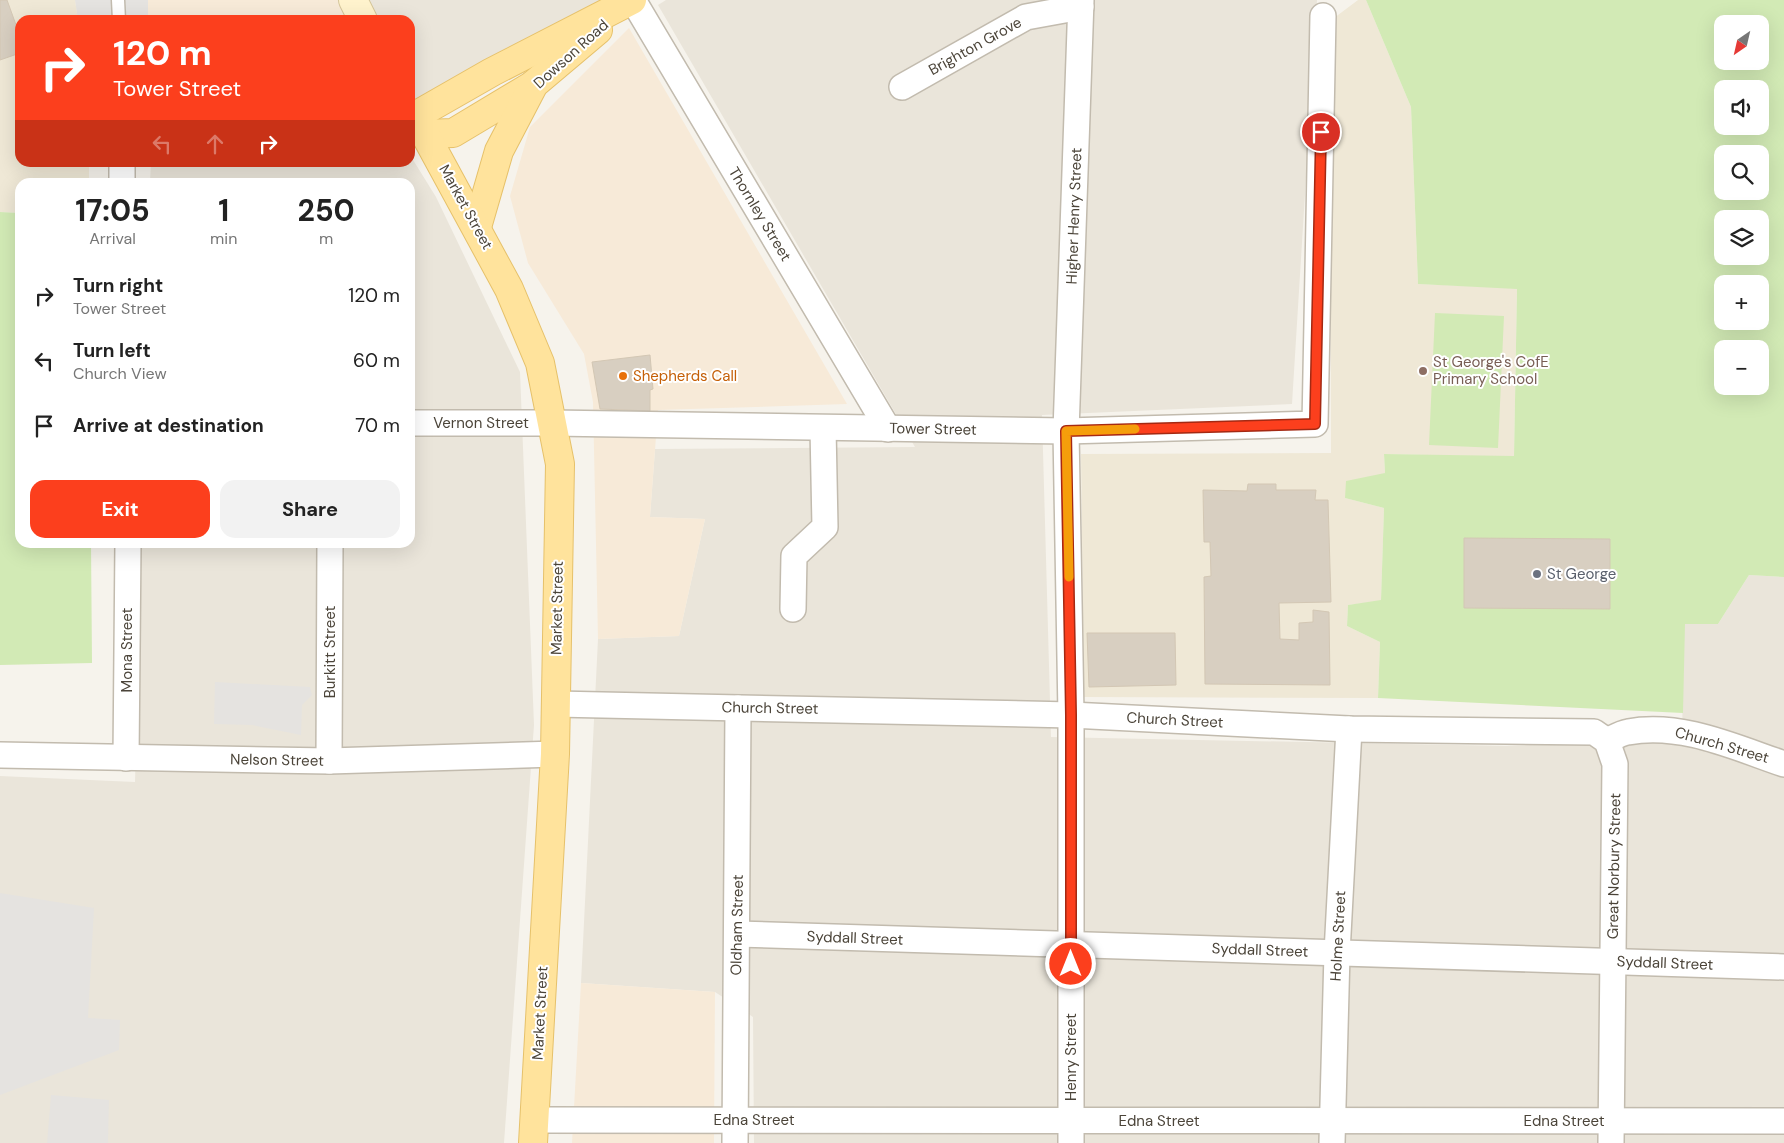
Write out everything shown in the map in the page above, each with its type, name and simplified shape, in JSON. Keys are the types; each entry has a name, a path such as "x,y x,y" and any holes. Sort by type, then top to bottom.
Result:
{"main road":[{"path":"352,0 360,15"},
{"name":"Dowson Road","path":"477,227 498,151 534,84 633,0"},
{"name":"Dowson Road","path":"417,119 492,72 633,0"},
{"path":"417,119 453,133 534,84"},
{"name":"Market Street","path":"417,119 509,289 540,363 560,464 555,754 534,1132"}],"street":[{"name":"Thornley Street","path":"633,0 888,429"},
{"name":"Brighton Grove","path":"902,87 1026,17 1081,3"},
{"name":"Higher Henry Street","path":"1066,431 1081,3"},
{"name":"Tower Street","path":"552,423 1066,431 1315,424 1323,16"},
{"name":"Vernon Street","path":"415,423 552,423"},
{"path":"793,609 794,556 825,527 823,428"},
{"name":"Henry Street","path":"1066,431 1071,715 1071,1132"},
{"name":"Mona Street","path":"126,758 128,548"},
{"name":"Burkitt Street","path":"329,761 330,548"},
{"name":"Church Street","path":"556,704 1071,715 1349,729 1594,732 1607,741 1626,732 1669,729 1708,738 1784,764"},
{"name":"Oldham Street","path":"735,1132 738,708"},
{"name":"Holme Street","path":"1332,1132 1336,953 1349,729"},
{"name":"Great Norbury Street","path":"1607,741 1615,764 1611,1132"},
{"name":"Nelson Street","path":"0,754 329,761 555,754"},
{"name":"Syddall Street","path":"737,934 1784,967"},
{"name":"Edna Street","path":"534,1132 1611,1132 1784,1121"}],"lane":[{"path":"118,0 119,15"}],"shaded area":[{"path":"0,0 75,0 77,15 15,15 15,167 89,167 89,178 15,178 15,213 0,212"},
{"path":"75,0 353,0 360,15 77,15"},
{"path":"75,0 148,0 148,15 77,15"},
{"path":"353,0 632,0 415,104 415,15 360,15"},
{"path":"666,0 1317,0 1292,404 1042,415 1051,737 1505,746 1682,739 1684,624 1718,624 1749,575 1784,577 1784,1143 754,1143 753,1017 715,992 581,983 598,639 679,636 705,519 650,517 655,449 915,447 658,5"},
{"name":"St George's CofE Primary School","path":"1358,0 1366,0 1411,107 1418,284 1517,288 1514,457 1384,454 1385,473 1345,498 1384,508 1381,601 1348,605 1347,626 1380,642 1378,698 1084,697 1081,454 1331,453 1330,21"},
{"path":"629,28 847,404 658,410 650,517 705,519 679,636 598,639 593,402 584,354 528,263 510,196 530,127"},
{"path":"415,163 436,197 520,372 534,725 504,1143 0,1143 0,776 135,782 141,548 415,548 415,178 150,178 151,167 415,167"},
{"path":"215,682 310,687 312,695 302,705 301,735 252,725 214,724"},
{"path":"0,893 94,908 88,1018 120,1020 119,1050 0,1095"},
{"path":"581,983 715,992 714,1143 572,1143"},
{"path":"51,1095 109,1100 108,1143 47,1143"}],"green space":[{"path":"1366,0 1784,0 1784,577 1749,575 1718,624 1685,624 1683,713 1378,698 1380,642 1347,626 1348,605 1381,600 1384,508 1345,498 1346,481 1385,473 1384,454 1514,456 1517,289 1418,284 1411,107"},
{"path":"0,212 15,213 15,548 91,548 92,663 0,665"},
{"path":"1435,313 1504,316 1498,448 1429,445"}],"building":[{"path":"0,0 7,0 15,22 15,55 0,60"},
{"name":"Shepherds Call","path":"650,355 653,389 650,390 650,411 600,409 592,362"},
{"path":"1248,484 1276,484 1276,490 1316,490 1315,500 1328,500 1331,602 1279,603 1280,639 1299,640 1299,623 1313,622 1313,610 1329,612 1330,685 1205,684 1204,577 1211,576 1210,542 1204,542 1203,490 1247,491"},
{"name":"St George","path":"1464,538 1610,539 1610,609 1464,608"},
{"path":"1087,633 1175,633 1176,685 1089,687"}],"slow traffic":[{"path":"1069,577 1066,431 1135,429"}],"place":[{"name":"St George's CofE Primary School","path":"1423,371"},
{"name":"Shepherds Call","path":"623,376"},
{"name":"St George","path":"1537,574"}],"route":[{"path":"1071,964 1071,715 1066,431 1315,424 1321,132"}]}
